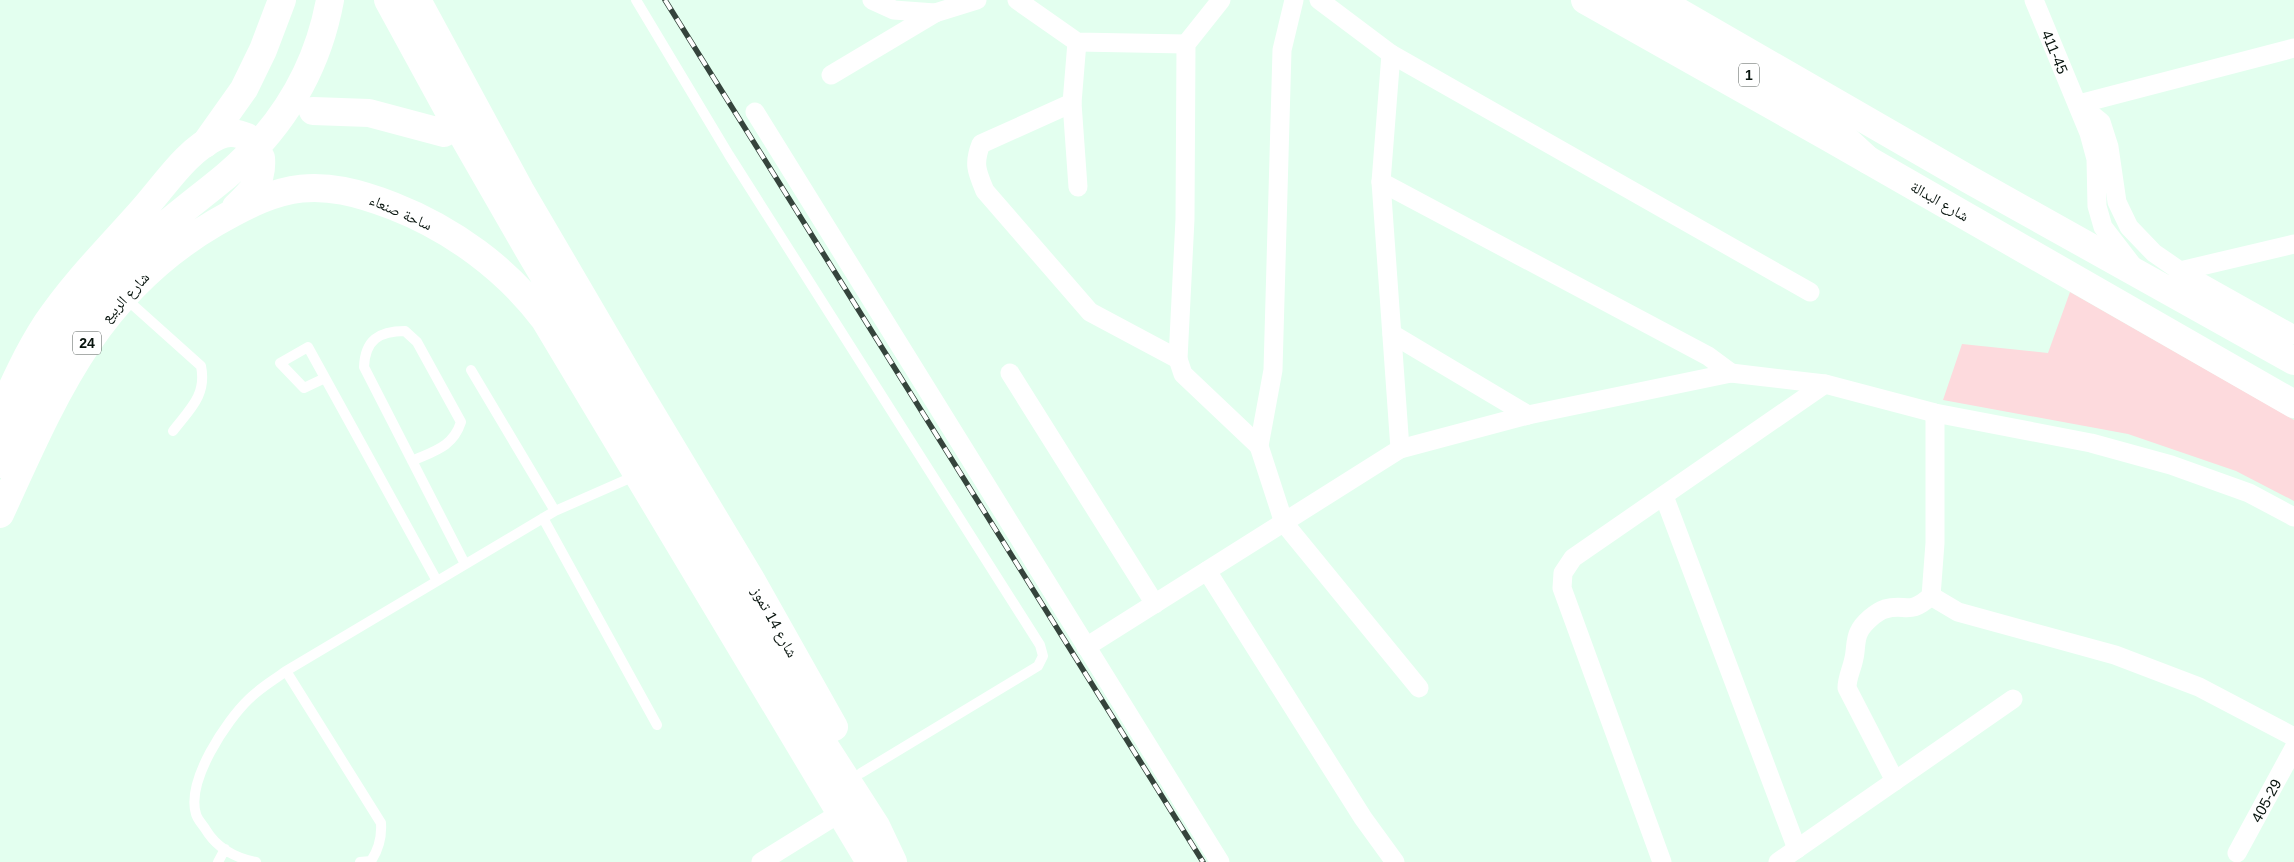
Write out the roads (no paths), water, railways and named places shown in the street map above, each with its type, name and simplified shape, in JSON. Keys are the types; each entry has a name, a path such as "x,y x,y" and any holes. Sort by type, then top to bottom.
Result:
{"main road":[{"path":"0,415 28,355 46,325 74,286 181,166 204,144 244,89 263,50 282,0"},
{"path":"0,464 36,386 67,331 124,264 190,204 249,155 272,131 291,105 318,48 330,0"},
{"path":"388,0 446,108 687,520 788,689 876,826 893,862"},
{"path":"416,0 520,190 633,383 630,393 622,401 609,406 596,405"},
{"name":"شارع البدالة","path":"1585,0 2294,404"},
{"name":"1","path":"1622,0 1808,110 1843,136 1868,160"},
{"path":"1658,0 1970,180 2138,272 2175,281 2294,361"},
{"path":"313,111 369,113 444,133"},
{"path":"204,144 250,137 260,177 256,186 228,215"},
{"path":"491,159 505,171 520,190"},
{"name":"ساحة صنعاء","path":"228,215 260,198 289,190 311,188 354,192 403,210 456,239 505,276 528,297 545,320 840,813"},
{"name":"شارع الربيع","path":"0,514 46,413 67,375 110,310 165,257 196,234 228,215"},
{"name":"شارع 14 تموز","path":"633,383 753,583 913,862"},
{"path":"840,813 870,862"}],"street":[{"path":"872,0 894,10 935,14"},
{"path":"831,75 935,14 977,0"},
{"path":"1017,0 1078,42 1186,44"},
{"path":"1221,0 1186,44 1185,219 1178,359 1183,374 1259,446"},
{"path":"1294,0 1282,50 1273,370 1259,446 1284,523 1420,688"},
{"path":"1319,0 1391,54 1810,292"},
{"name":"411-45","path":"2034,0 2079,104 2096,159 2097,206 2103,227 2138,272"},
{"path":"1078,42 1072,103 1078,188"},
{"path":"2079,104 2294,48"},
{"path":"1391,54 1382,182 1400,449"},
{"path":"1072,103 981,144 975,158 978,174 985,191 1090,312 1178,359"},
{"path":"2079,104 2101,122 2109,147 2117,202 2129,227 2154,252 2175,281 2294,336"},
{"path":"755,112 1220,862"},
{"path":"1382,182 1708,356 1731,373"},
{"path":"2175,281 2294,244"},
{"path":"1392,334 1528,415"},
{"path":"1010,373 1155,604"},
{"path":"1086,647 1400,449 1528,415 1731,373 1825,384 1935,413 2091,443 2171,465 2249,493 2294,517"},
{"path":"1662,862 1562,588 1563,573 1573,558 1825,384"},
{"path":"1895,781 1848,688 1847,679 1854,660 1859,632 1869,619 1885,609 1912,608 1923,603 1931,596 1935,543 1935,413"},
{"path":"1664,496 1798,849"},
{"path":"1207,571 1363,818 1395,862"},
{"path":"1931,596 1958,612 2115,655 2199,687 2294,737"},
{"path":"1778,862 2013,699"},
{"name":"405-29","path":"2237,853 2294,748"},
{"path":"761,862 840,813"}],"lane":[{"path":"636,0 729,155 1040,645 1043,656 1038,666 861,772"},
{"path":"123,296 202,366 204,379 201,393 173,431"},
{"path":"412,461 448,444 457,434 461,422 417,342 405,331 390,331 369,343 364,353 364,367 412,461 466,564"},
{"path":"325,378 304,388 280,363 308,347 438,581"},
{"path":"471,370 555,511"},
{"path":"256,862 240,859 225,850 211,838 196,814 195,794 203,767 226,726 249,698 286,671 555,511 638,474"},
{"path":"543,518 657,725"},
{"path":"286,671 381,823 382,835 378,850 370,861 360,862"},
{"path":"218,862 225,850"}],"railway":[{"path":"665,0 1203,862"}]}
